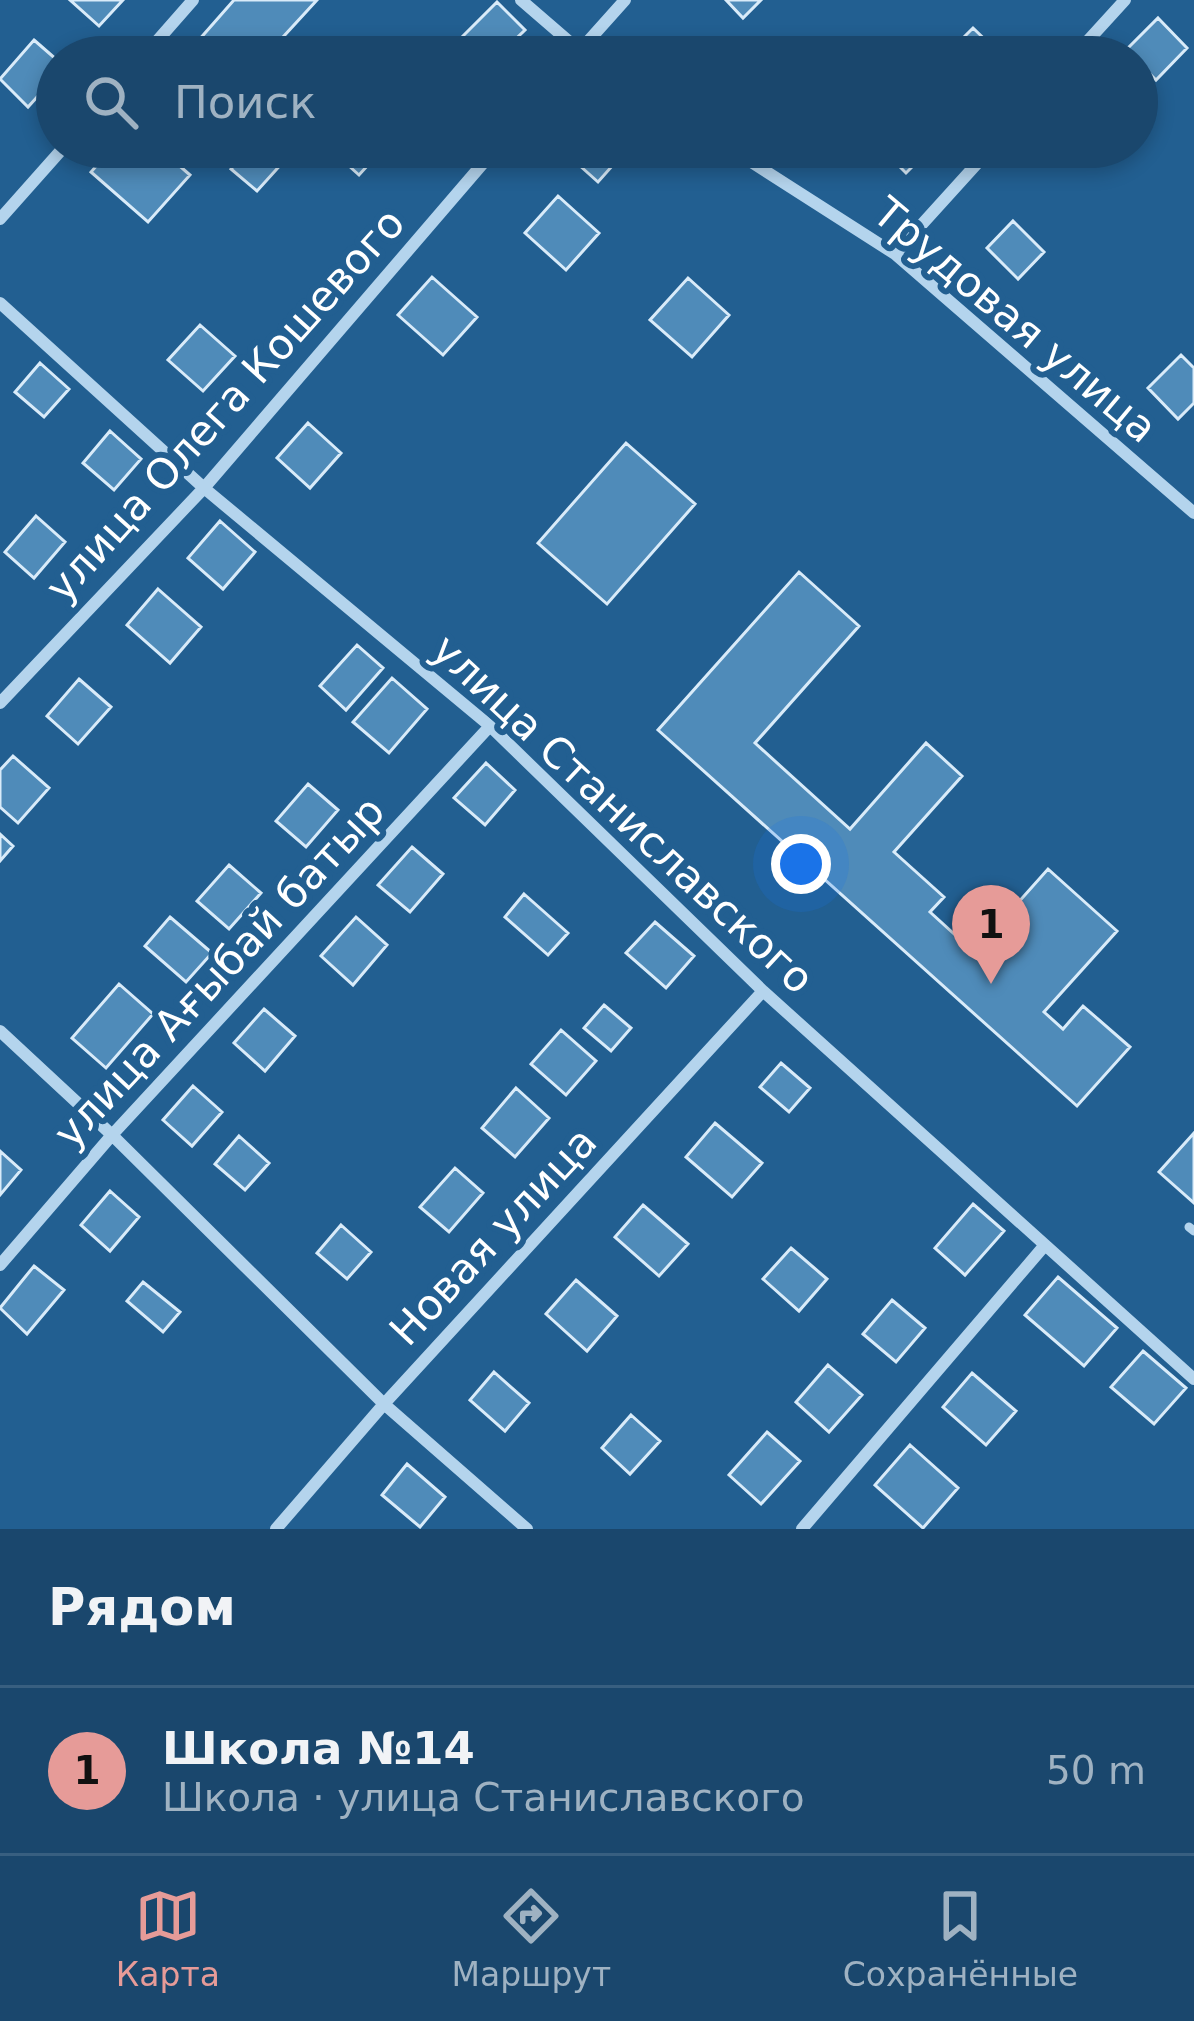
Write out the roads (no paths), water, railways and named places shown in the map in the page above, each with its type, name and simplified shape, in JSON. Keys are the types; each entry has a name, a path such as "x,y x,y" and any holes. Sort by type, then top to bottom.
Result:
{"street":[{"path":"161,36 193,0"},
{"path":"521,0 560,36"},
{"path":"596,36 625,0"},
{"path":"1092,36 1125,0"},
{"path":"0,219 45,168"},
{"name":"улица Олега Кошевого","path":"0,704 204,488 479,168"},
{"name":"Трудовая улица","path":"761,168 895,254 1192,506"},
{"path":"895,254 973,168"},
{"name":"улица Станиславского","path":"0,303 204,488 490,726 763,991 1194,1379"},
{"name":"улица Ағыбай батыр","path":"0,1265 112,1135 490,726"},
{"name":"Новая улица","path":"276,1529 384,1404 763,991"},
{"path":"0,1031 384,1404 527,1529"},
{"path":"802,1529 1046,1246"}],"place":[{"name":"Школа №14","path":"991,984"}]}
